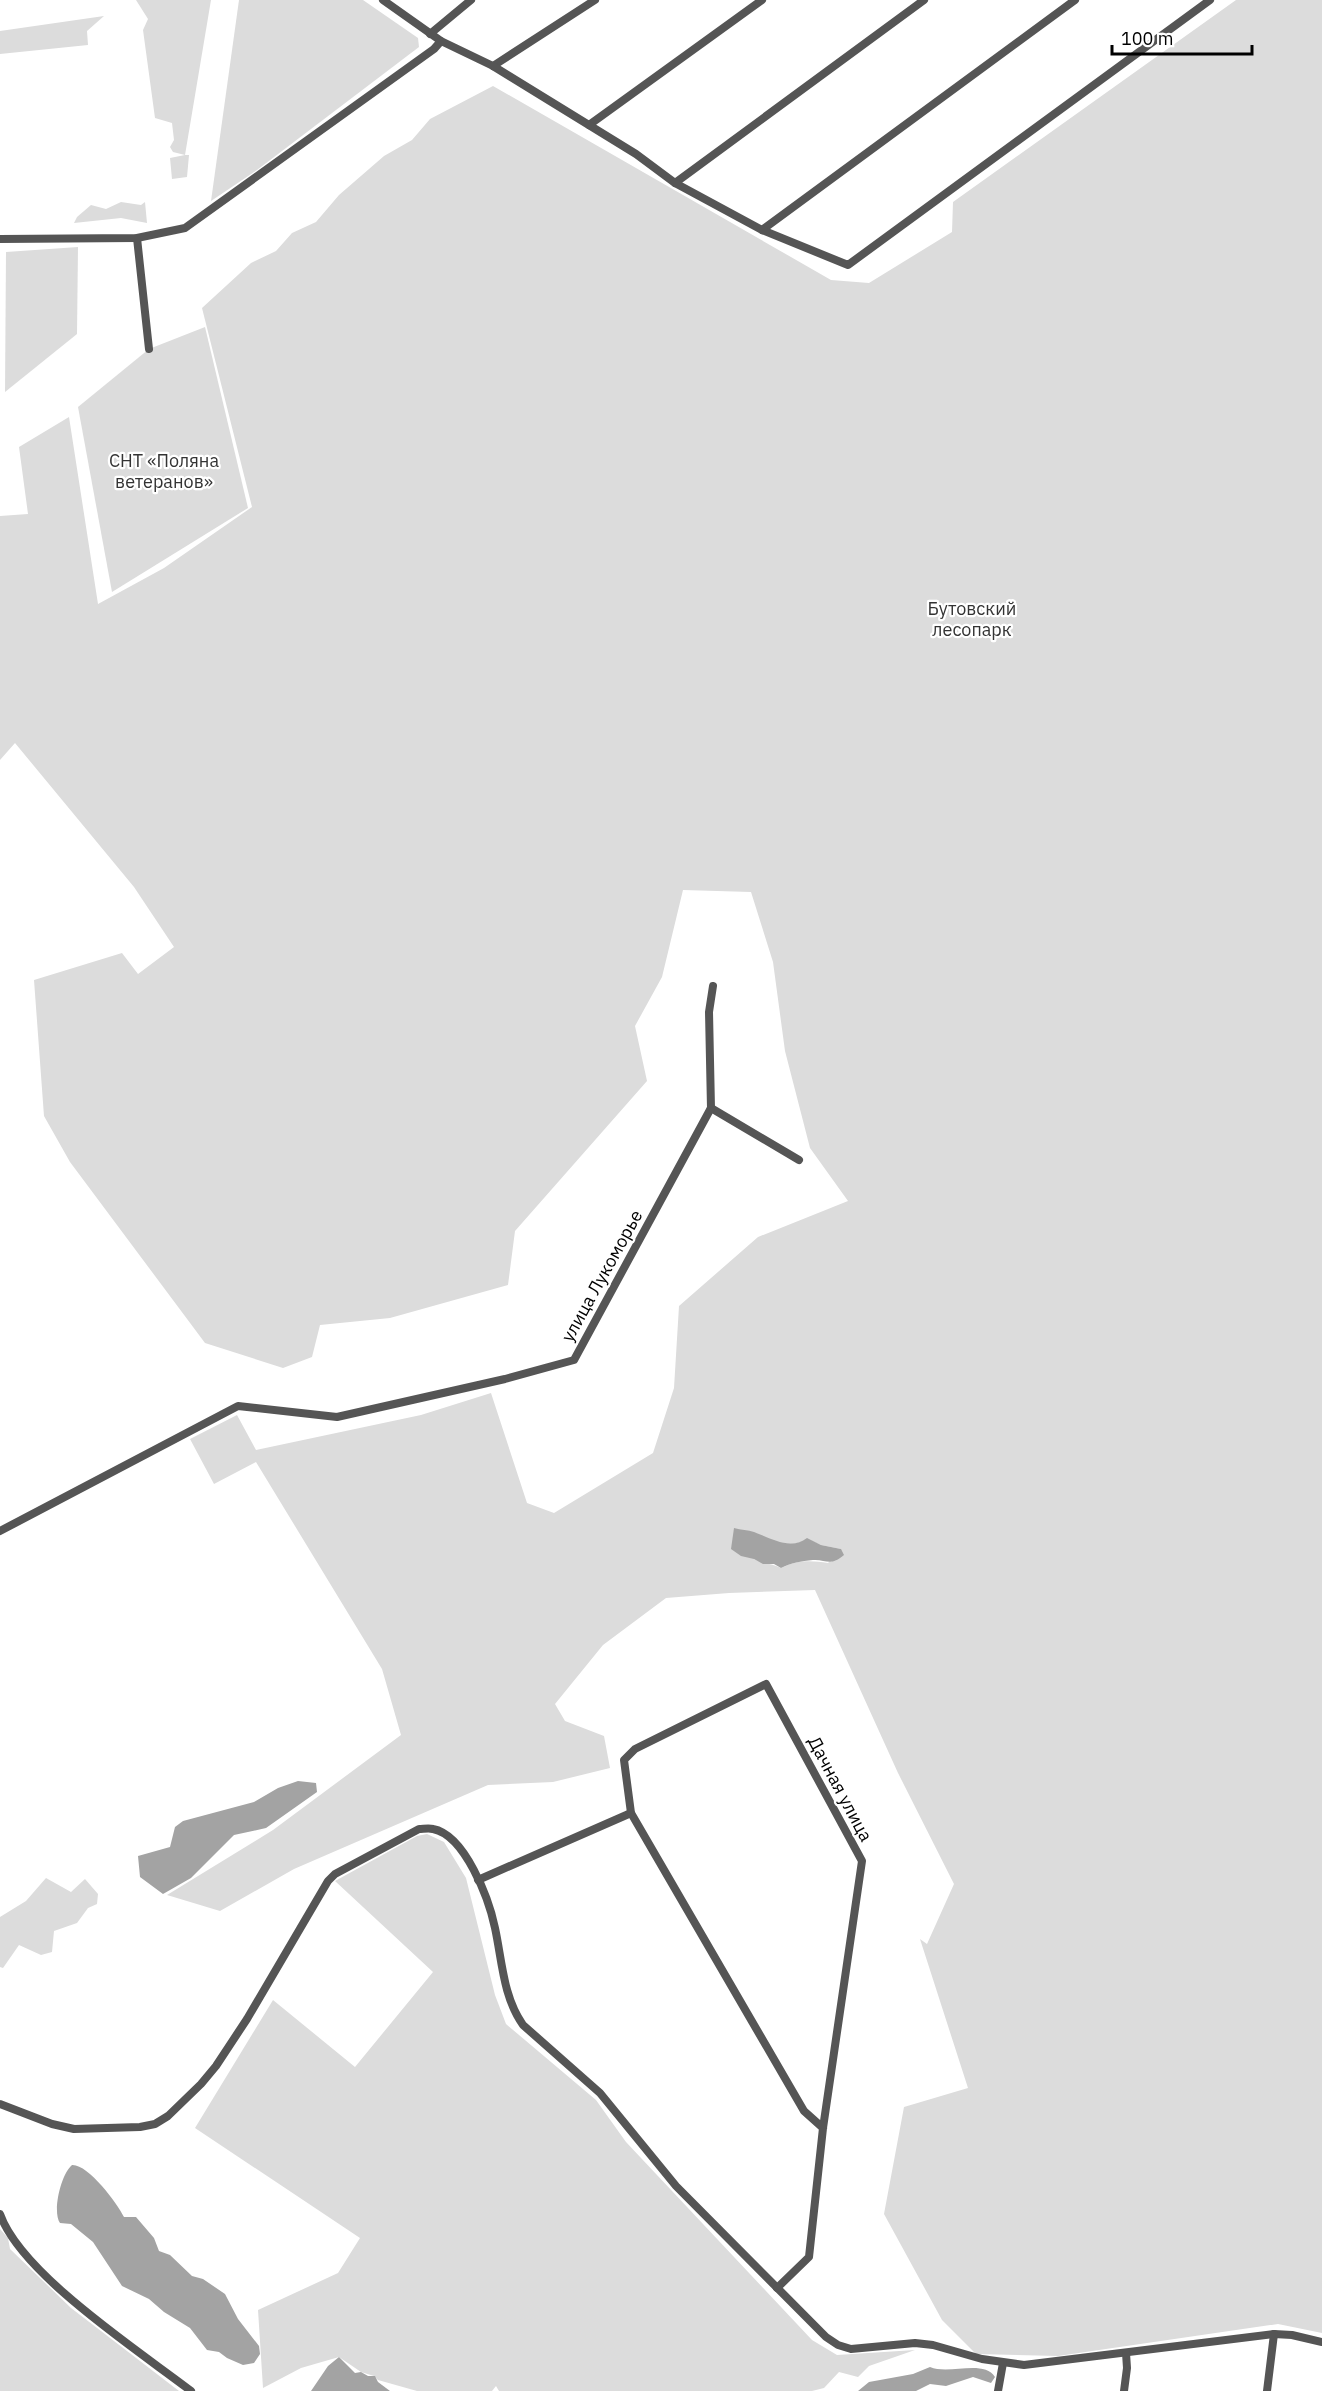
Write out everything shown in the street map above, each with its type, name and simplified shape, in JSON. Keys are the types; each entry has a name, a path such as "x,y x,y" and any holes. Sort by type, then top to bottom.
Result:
{"street":[{"path":"383,0 441,41 493,66 589,124 675,183 762,230 848,265 1210,0"},
{"path":"430,34 471,0"},
{"path":"493,66 595,0"},
{"path":"589,124 762,0"},
{"path":"675,183 924,0"},
{"path":"762,230 1075,0"},
{"path":"0,239 137,238 185,228 434,49 441,41"},
{"path":"137,238 149,349"},
{"name":"улица Лукоморье","path":"0,1530 238,1406 338,1418 574,1360 711,1108 709,1012 713,986"},
{"path":"711,1108 799,1160"},
{"name":"Дачная улица","path":"777,2288 809,2257 823,2128 862,1861 766,1684 635,1749 624,1760 631,1813 804,2111 823,2128"},
{"path":"478,1880 631,1813"},
{"path":"0,2104 52,2124 74,2129 140,2127 155,2124 168,2116 216,2066 247,2019 334,1874 419,1829 433,1829 448,1836 460,1849 478,1880 494,1924 514,2014 523,2025 600,2093 676,2186 826,2337 838,2345 851,2349 915,2343 933,2345 1003,2363 1024,2365 1047,2364 1274,2334 1292,2334 1322,2342"},
{"path":"0,2214 17,2244 38,2269 72,2300 191,2391"},
{"path":"1267,2391 1274,2334"},
{"path":"1124,2391 1128,2368 1126,2353"},
{"path":"998,2391 1003,2363"}],"green space":[{"path":"136,0 211,0 185,155 173,152 170,147 174,140 172,123 155,118 143,30 148,19"},
{"path":"239,0 363,0 418,38 419,47 257,170 211,201"},
{"name":"Бутовский лесопарк","path":"1236,0 1322,0 1322,2333 1278,2324 1058,2356 976,2354 942,2320 884,2214 904,2107 968,2088 920,1939 927,1944 954,1884 898,1773 815,1590 666,1598 603,1645 555,1704 565,1721 604,1736 610,1768 553,1782 488,1785 294,1869 220,1911 167,1895 273,1830 401,1735 382,1669 256,1462 214,1484 190,1439 237,1415 256,1450 421,1415 491,1393 527,1503 554,1513 653,1453 674,1388 679,1306 758,1237 848,1201 810,1148 785,1051 773,962 751,892 683,890 662,977 635,1026 647,1081 515,1231 508,1285 390,1318 320,1325 312,1357 283,1368 205,1343 70,1162 44,1116 34,980 122,953 138,974 174,947 134,887 15,743 0,760 0,516 28,514 19,447 69,417 98,604 164,568 252,507 202,308 251,263 276,251 292,233 316,222 339,195 384,156 412,140 430,119 493,86 831,280 869,283 952,232 953,202","holes":["756,1533 789,1544 807,1539 821,1545 841,1549 828,1563 804,1561 781,1568 754,1559"]},
{"path":"104,16 87,31 88,45 0,54 0,31"},
{"path":"189,155 187,177 172,179 170,158"},
{"path":"121,202 141,205 145,202 147,223 121,218 74,223 77,217 91,205 106,209"},
{"path":"78,247 77,334 5,392 6,252"},
{"name":"СНТ «Поляна ветеранов»","path":"205,327 248,508 112,592 78,407 149,349"},
{"path":"427,1834 444,1842 466,1878 495,1995 506,2024 596,2100 626,2142 812,2340 837,2355 915,2350 869,2366 858,2377 839,2372 824,2388 812,2391 499,2391 496,2386 492,2391 417,2391 378,2380 339,2357 301,2368 263,2388 258,2310 338,2273 360,2238 195,2128 273,2000 355,2067 433,1972 335,1881 417,1836"},
{"path":"46,1878 71,1892 85,1879 98,1894 97,1904 88,1908 77,1923 54,1931 52,1952 41,1955 19,1945 3,1968 0,1967 0,1917 26,1901"},
{"path":"0,2229 8,2238 10,2249 71,2308 179,2391 0,2391"}],"shaded area":[{"path":"734,1528 752,1531 787,1543 801,1542 807,1538 821,1545 841,1549 844,1555 831,1562 809,1560 781,1568 774,1564 763,1564 741,1556 731,1549"},
{"path":"298,1781 316,1783 317,1792 266,1828 234,1835 191,1878 163,1894 140,1877 138,1856 170,1847 175,1827 183,1821 254,1802 278,1788"},
{"path":"72,2165 79,2166 94,2177 124,2217 136,2217 154,2238 159,2251 170,2255 192,2276 203,2279 225,2294 238,2319 259,2346 260,2354 254,2363 243,2365 219,2352 207,2350 190,2328 164,2312 149,2299 122,2286 93,2242 71,2224 60,2223 57,2202 64,2176"},
{"path":"339,2357 355,2373 361,2372 368,2376 375,2376 378,2382 390,2391 311,2391 328,2366"},
{"path":"930,2367 983,2369 995,2377 991,2383 973,2377 946,2386 930,2384 916,2391 858,2391 869,2382 913,2374"}]}
